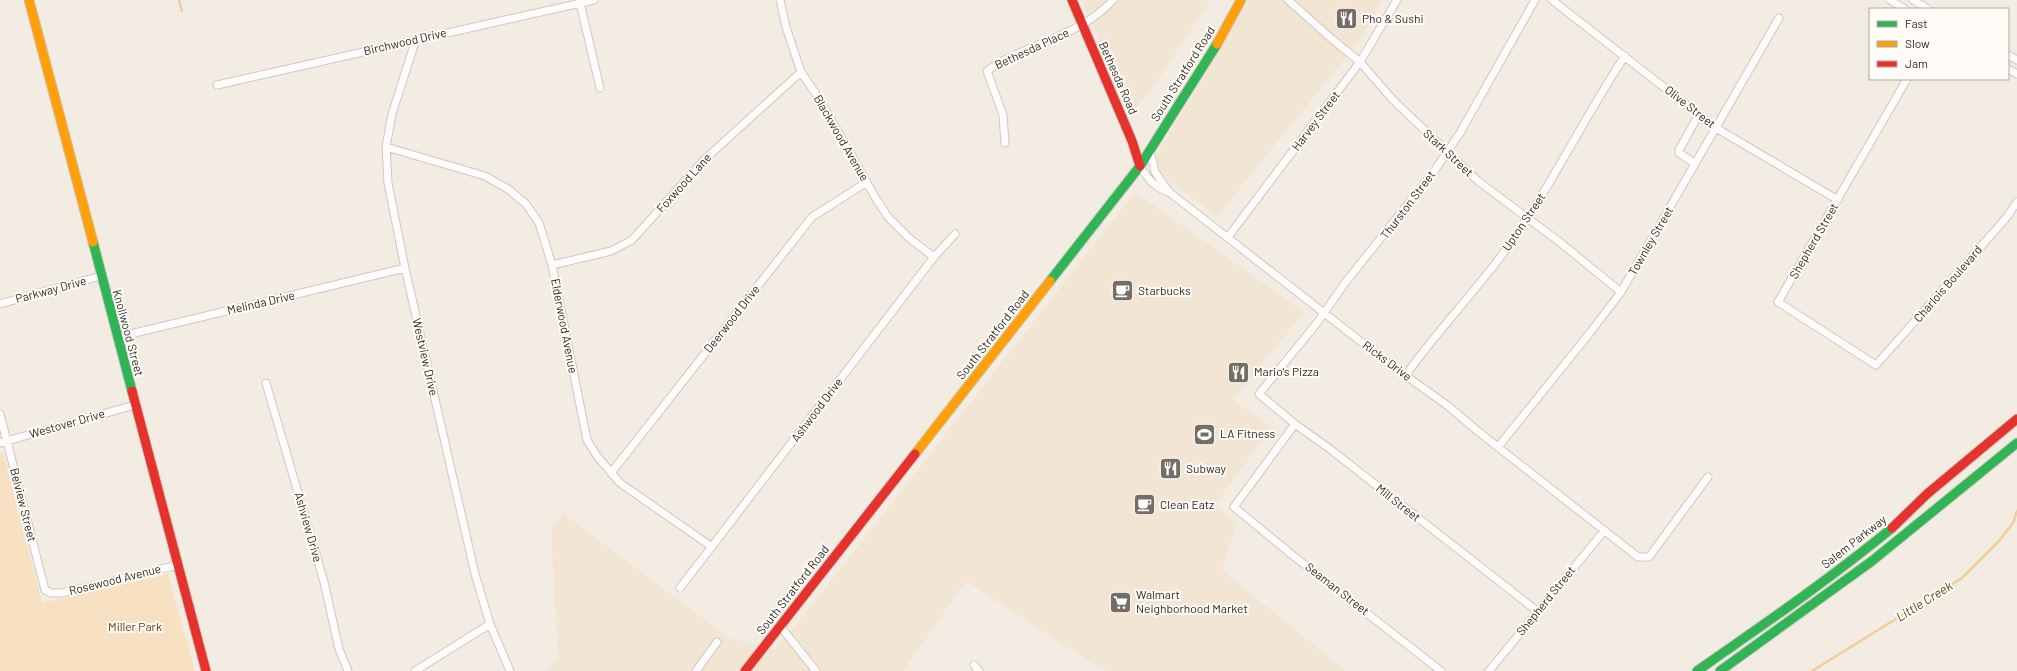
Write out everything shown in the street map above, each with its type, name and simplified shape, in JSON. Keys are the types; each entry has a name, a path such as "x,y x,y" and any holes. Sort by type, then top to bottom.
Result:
{"main road":[{"name":"Knollwood Street","path":"29,0 206,671"},
{"name":"Bethesda Road","path":"1072,0 1136,150 1140,166"},
{"name":"South Stratford Road","path":"745,671 1140,166 1209,59 1241,0"},
{"name":"Salem Parkway","path":"1697,671 1785,610 1865,550 1894,526 1932,489 2017,419"},
{"path":"1720,671 1793,620 1904,538 2017,443"}],"street":[{"name":"Birchwood Drive","path":"217,85 594,0"},
{"name":"Blackwood Avenue","path":"780,0 786,28 802,72 820,100 867,182 888,217 909,238 934,257"},
{"path":"1082,26 1113,0"},
{"name":"Stark Street","path":"1288,0 1360,62 1393,100 1478,182 1528,218 1621,292"},
{"name":"Harvey Street","path":"1228,237 1360,62 1397,0"},
{"name":"Thurston Street","path":"1259,394 1431,176 1460,133 1535,0"},
{"name":"Olive Street","path":"1552,0 1716,128 1838,200"},
{"path":"1890,0 1903,8"},
{"path":"1913,0 1926,8"},
{"path":"580,3 600,88"},
{"name":"Townley Street","path":"1498,447 1621,292 1694,163 1716,128 1779,18"},
{"name":"Bethesda Place","path":"1006,144 1003,115 987,71 1001,60 1082,26"},
{"name":"Westview Drive","path":"416,39 392,114 386,146 388,183 405,268 475,574 490,624 510,671"},
{"name":"Upton Street","path":"1406,375 1465,299 1497,262 1528,218 1606,85 1625,56"},
{"name":"Foxwood Lane","path":"552,265 605,253 632,240 704,160 802,72"},
{"name":"Shepherd Street","path":"1876,365 1778,302 1906,80"},
{"path":"1694,163 1679,153 1678,150 1699,114"},
{"name":"Elderwood Avenue","path":"386,146 485,176 508,189 526,204 539,223 552,265 587,440 620,483 712,547"},
{"name":"Ricks Drive","path":"1150,150 1154,172 1169,192 1448,406 1638,557 1649,557 1708,477"},
{"name":"Ricks Drive","path":"1140,166 1148,179 1160,189 1169,192"},
{"name":"Deerwood Drive","path":"611,473 812,218 867,182"},
{"name":"Charlois Boulevard","path":"1876,365 2007,217 2017,202"},
{"name":"Ashwood Drive","path":"680,588 934,257 955,234"},
{"name":"Melinda Drive","path":"118,337 405,268"},
{"name":"Parkway Drive","path":"0,304 101,276"},
{"name":"Ashview Drive","path":"266,383 324,582 339,649 348,671"},
{"name":"Mill Street","path":"1259,394 1295,424 1330,448 1537,611"},
{"name":"Westover Drive","path":"4,442 135,405"},
{"name":"Belview Street","path":"0,414 4,442 45,590 51,594"},
{"name":"Seaman Street","path":"1295,424 1234,507 1291,554 1441,671"},
{"name":"Shepherd Street","path":"1489,671 1604,531"},
{"name":"Rosewood Avenue","path":"51,594 62,593 178,565"},
{"path":"415,671 490,624"},
{"path":"780,626 816,671"},
{"path":"696,671 717,642"}],"shaded area":[{"path":"1082,0 1210,0 1155,85 1131,114"},
{"path":"1249,0 1383,0 1359,41 1217,217 1150,166"},
{"path":"1135,192 1304,312 1233,400 1272,427 1216,503 1236,525 1222,570 1346,671 1107,671 1101,669 966,581 903,671 547,671 558,657 551,530 563,513 729,638 774,650 801,619"}],"green space":[{"name":"Miller Park","path":"3,452 42,603 168,574 195,671 0,671 0,453"}],"waterway":[{"path":"179,0 182,11"},
{"name":"Little Creek","path":"1812,671 1962,578 1999,541 2013,523 2017,511"}],"traffic: fast":[{"path":"1050,281 1140,166 1217,44"},
{"path":"93,242 132,391"},
{"path":"1720,671 1872,561 2017,443"},
{"path":"1697,671 1820,584 1892,528"}],"traffic: slow":[{"path":"29,0 93,242"},
{"path":"1217,44 1241,0"},
{"path":"915,454 1050,281"}],"traffic: jam":[{"path":"1072,0 1132,141 1140,166"},
{"path":"132,391 206,671"},
{"path":"1892,528 1927,494 2017,419"},
{"path":"745,671 915,454"}],"place":[{"name":"Pho & Sushi","path":"1347,19"},
{"name":"Starbucks","path":"1122,291"},
{"name":"Mario's Pizza","path":"1238,372"},
{"name":"LA Fitness","path":"1205,434"},
{"name":"Subway","path":"1170,469"},
{"name":"Clean Eatz","path":"1145,505"},
{"name":"Walmart Neighborhood Market","path":"1120,602"}]}
